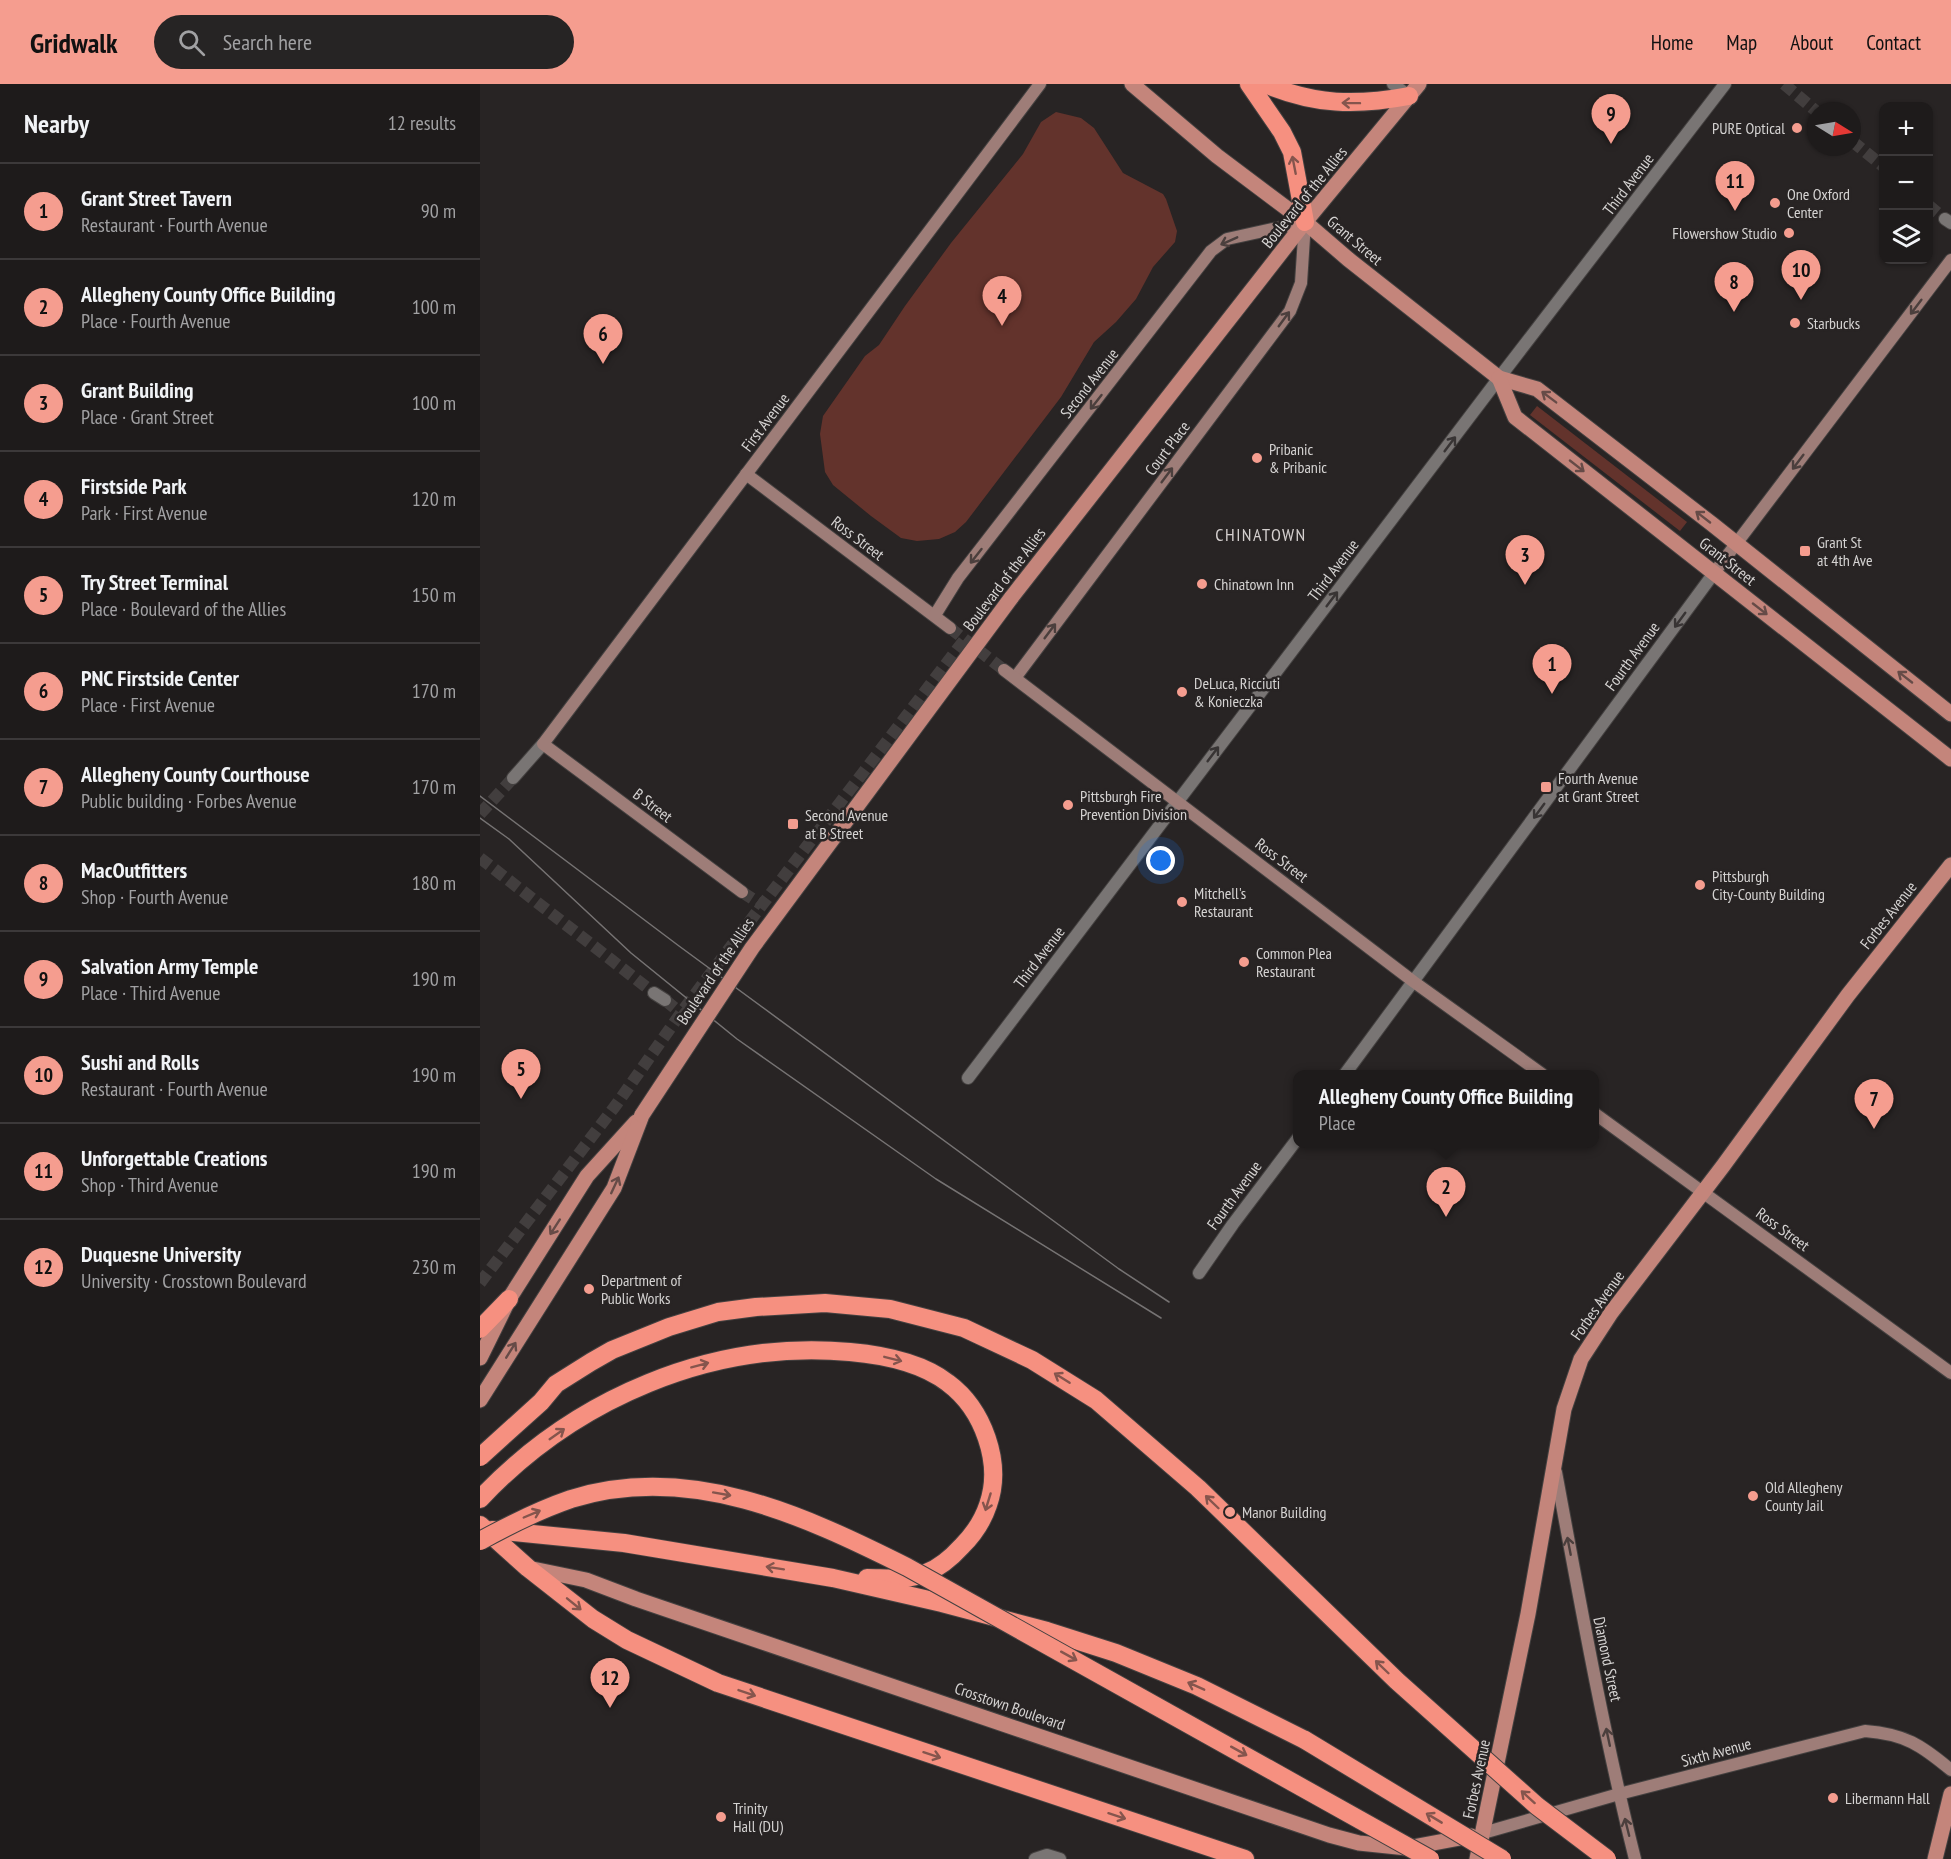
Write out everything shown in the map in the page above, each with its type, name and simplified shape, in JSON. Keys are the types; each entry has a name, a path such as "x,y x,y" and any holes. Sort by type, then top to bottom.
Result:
{"highway":[{"path":"1249,84 1282,132 1292,152 1305,222"},
{"path":"1265,84 1293,95 1324,102 1360,103 1414,90"},
{"path":"480,1329 509,1299"},
{"path":"480,1457 542,1402 556,1384 591,1362 612,1350 669,1327 718,1312 825,1303 890,1309 964,1328 1032,1360 1096,1400 1198,1488 1397,1681 1537,1806 1607,1859"},
{"path":"480,1499 551,1438 586,1414 612,1399 675,1372 738,1357 799,1349 889,1357 923,1369 950,1383 973,1409 985,1432 992,1463 989,1503 983,1518 966,1541 940,1565 927,1573 905,1579 833,1578"},
{"path":"481,1532 550,1506 595,1493 627,1488 672,1486 729,1495 783,1510 854,1540 907,1567 1430,1859"},
{"path":"481,1532 593,1619 627,1641 718,1683 1245,1859"},
{"path":"481,1532 624,1543 833,1578 942,1603 1047,1631 1116,1653 1197,1686 1305,1740 1502,1859"}],"main road":[{"name":"First Avenue","path":"543,744 1040,84"},
{"name":"Grant Street","path":"1132,84 1217,156 1305,222 1348,259 1499,378 1538,389 1737,543 1951,714"},
{"name":"Boulevard of the Allies","path":"480,1358 509,1299 587,1176 642,1115 752,948 1011,598 1305,222 1414,90"},
{"name":"Second Avenue","path":"934,615 958,578 1210,251 1227,240 1305,222"},
{"name":"Court Place","path":"1015,678 1290,311 1301,283 1305,222"},
{"name":"Fourth Avenue","path":"1714,573 1951,260"},
{"name":"Grant Street","path":"1499,378 1515,417 1951,759"},
{"name":"Ross Street","path":"746,474 950,628"},
{"name":"Ross Street","path":"1004,670 1414,982 1536,1070"},
{"name":"B Street","path":"543,744 742,892"},
{"name":"Forbes Avenue","path":"1477,1859 1528,1614 1564,1409 1581,1359 1611,1313 1730,1157 1848,995 1951,865"},
{"name":"Boulevard of the Allies","path":"480,1400 614,1188 642,1115"},
{"name":"Ross Street","path":"1599,1117 1951,1373"},
{"name":"Diamond Street","path":"1554,1465 1619,1794 1635,1859"},
{"name":"Crosstown Boulevard","path":"528,1568 586,1580 636,1599 1359,1843 1407,1848 1483,1833"},
{"name":"Sixth Avenue","path":"1483,1833 1619,1794 1865,1731 1883,1732 1907,1739 1923,1747 1951,1770"},
{"path":"1935,1859 1951,1794"}],"street":[{"path":"1393,84 1414,90"},
{"name":"Third Avenue","path":"968,1078 1725,84"},
{"name":"Fourth Avenue","path":"1348,1070 1714,573"},
{"name":"First Avenue","path":"513,778 543,744"},
{"path":"654,993 665,1000"},
{"name":"Fourth Avenue","path":"1199,1274 1233,1224 1293,1145"},
{"path":"1035,1859 1047,1855 1060,1859"}],"shaded area":[{"path":"1056,112 1081,118 1094,128 1123,173 1163,194 1177,231 1175,242 1153,267 1136,299 1094,342 1061,397 966,522 955,532 939,539 917,541 901,538 833,485 825,472 820,434 823,416 865,356 879,345 951,243 1023,154 1041,122"},
{"path":"1537,406 1687,522 1680,531 1530,415"}],"tunnel":[{"path":"1784,84 1807,103"},
{"path":"1861,148 1879,163"},
{"path":"1933,209 1945,219"},
{"path":"950,628 1004,670"},
{"path":"480,1283 616,1105 762,905 965,639"},
{"path":"480,814 513,778"},
{"path":"480,858 654,993"},
{"path":"742,892 762,905"},
{"path":"665,1000 681,1013"}],"tram line":[{"path":"480,796 679,946 1119,1269 1169,1302"},
{"path":"480,818 509,839 631,953 737,1039 936,1179 1161,1318"}],"place":[{"name":"PURE Optical","path":"1797,128"},
{"name":"Salvation Army Temple","path":"1611,144"},
{"name":"One Oxford Center","path":"1775,203"},
{"name":"Unforgettable Creations","path":"1735,211"},
{"name":"Flowershow Studio","path":"1789,233"},
{"name":"Sushi and Rolls","path":"1801,300"},
{"name":"MacOutfitters","path":"1734,312"},
{"name":"Starbucks","path":"1795,323"},
{"name":"Firstside Park","path":"1002,326"},
{"name":"PNC Firstside Center","path":"603,364"},
{"name":"Pribanic & Pribanic","path":"1257,458"},
{"name":"Grant St at 4th Ave","path":"1805,551"},
{"name":"Chinatown Inn","path":"1202,584"},
{"name":"Grant Building","path":"1525,585"},
{"name":"DeLuca, Ricciuti & Konieczka","path":"1182,692"},
{"name":"Grant Street Tavern","path":"1552,694"},
{"name":"Fourth Avenue at Grant Street","path":"1546,787"},
{"name":"Pittsburgh Fire Prevention Division","path":"1068,805"},
{"name":"Second Avenue at B Street","path":"793,824"},
{"name":"Pittsburgh City-County Building","path":"1700,885"},
{"name":"Mitchell's Restaurant","path":"1182,902"},
{"name":"Common Plea Restaurant","path":"1244,962"},
{"name":"Try Street Terminal","path":"521,1099"},
{"name":"Allegheny County Courthouse","path":"1874,1129"},
{"name":"Allegheny County Office Building","path":"1446,1217"},
{"name":"Department of Public Works","path":"589,1289"},
{"name":"Old Allegheny County Jail","path":"1753,1496"},
{"name":"Manor Building","path":"1230,1512"},
{"name":"Duquesne University","path":"610,1708"},
{"name":"Libermann Hall","path":"1833,1798"},
{"name":"Trinity Hall (DU)","path":"721,1817"}],"district":[{"name":"CHINATOWN","path":"1261,534"}]}
